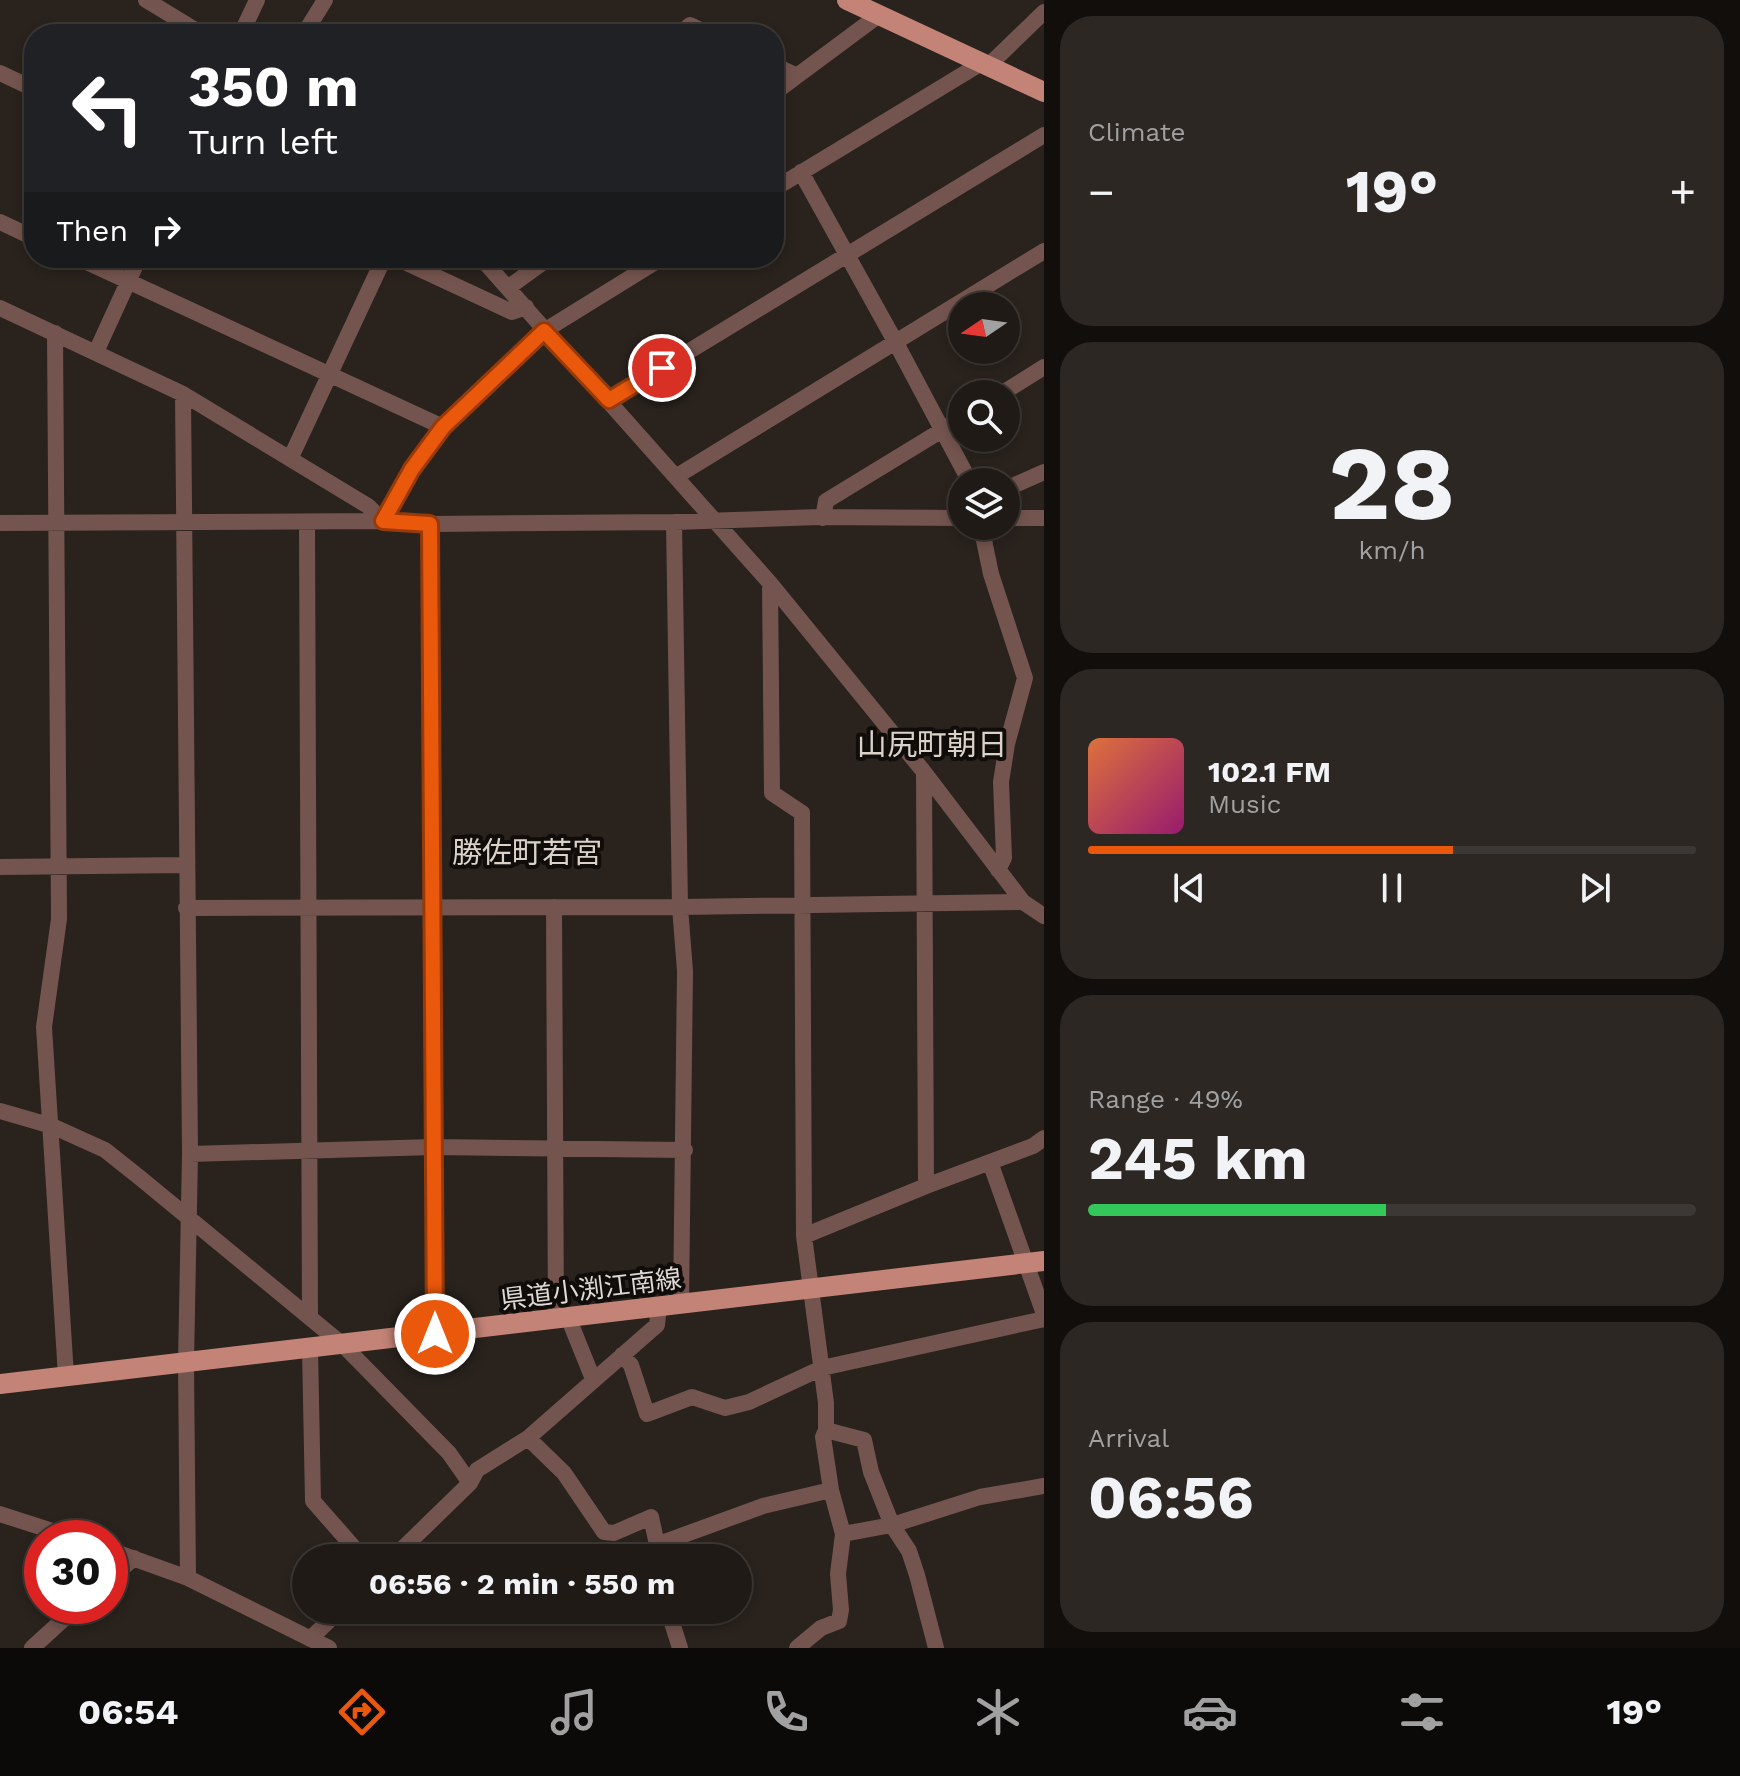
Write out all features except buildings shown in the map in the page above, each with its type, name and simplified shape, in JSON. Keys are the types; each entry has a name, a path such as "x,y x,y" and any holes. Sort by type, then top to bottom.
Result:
{"main road":[{"path":"851,1 1044,92"},
{"name":"県道小渕江南線","path":"0,1384 1035,1262"}],"street":[{"path":"146,0 186,24"},
{"path":"246,24 257,0"},
{"path":"310,24 325,0"},
{"path":"784,183 984,65 1044,12"},
{"path":"784,86 879,15"},
{"path":"784,70 797,76"},
{"path":"0,73 24,84"},
{"path":"609,400 1044,135"},
{"path":"801,172 962,468"},
{"path":"0,222 24,233"},
{"path":"677,476 1044,251"},
{"path":"100,268 443,427"},
{"path":"96,352 135,268"},
{"path":"291,457 379,268"},
{"path":"417,268 512,312 526,307"},
{"path":"491,268 770,583 924,772 1023,902 1044,916"},
{"path":"509,287 535,268"},
{"path":"383,521 412,469 443,427 544,331 646,268"},
{"path":"0,308 183,394 291,457 368,506 383,521"},
{"path":"55,333 59,919 44,1027 66,1376"},
{"path":"1020,382 1044,367"},
{"path":"183,394 190,1154 186,1363 188,1578"},
{"path":"823,518 826,501 948,427"},
{"path":"1020,483 1044,472"},
{"path":"0,523 383,521 430,524 948,518"},
{"path":"1020,518 1044,518"},
{"path":"674,522 680,907 685,971 681,1304"},
{"path":"307,523 310,1318"},
{"path":"430,524 435,1334"},
{"path":"984,540 991,574 1025,678 1007,744 1001,782 1004,858 998,870"},
{"path":"770,583 772,793 802,813 804,1236 822,1368 826,1430 823,1437 831,1490 843,1534 838,1574 839,1621 821,1628 797,1648"},
{"path":"924,772 926,1186"},
{"path":"0,867 186,865"},
{"path":"186,908 680,907 1023,902"},
{"path":"554,907 556,1149 562,1318 593,1379"},
{"path":"0,1111 49,1125 105,1150 343,1345 449,1453 470,1483"},
{"path":"804,1236 1033,1146 1044,1138"},
{"path":"190,1154 433,1147 685,1150"},
{"path":"622,1355 631,1365 647,1414 692,1397 725,1408 749,1402 822,1368 1044,1316 1035,1262 990,1162"},
{"path":"407,1544 470,1483 477,1470 528,1438 657,1325 659,1306"},
{"path":"310,1349 313,1501 351,1544"},
{"path":"826,1430 864,1440 871,1472 892,1525 913,1563 936,1648"},
{"path":"528,1438 564,1473 604,1532 614,1533 651,1517 657,1544"},
{"path":"843,1534 892,1525 980,1497 1044,1486"},
{"path":"675,1544 763,1506 831,1490"},
{"path":"0,1514 24,1522"},
{"path":"128,1556 188,1578 329,1648"},
{"path":"128,1563 134,1558"},
{"path":"32,1648 58,1624"},
{"path":"310,1639 326,1624"},
{"path":"672,1624 680,1648"}],"district":[{"name":"山尻町朝日","path":"932,745"},
{"name":"勝佐町若宮","path":"527,853"}],"route":[{"path":"435,1334 430,524 383,521 412,469 443,427 544,331 609,400 662,368"}]}
